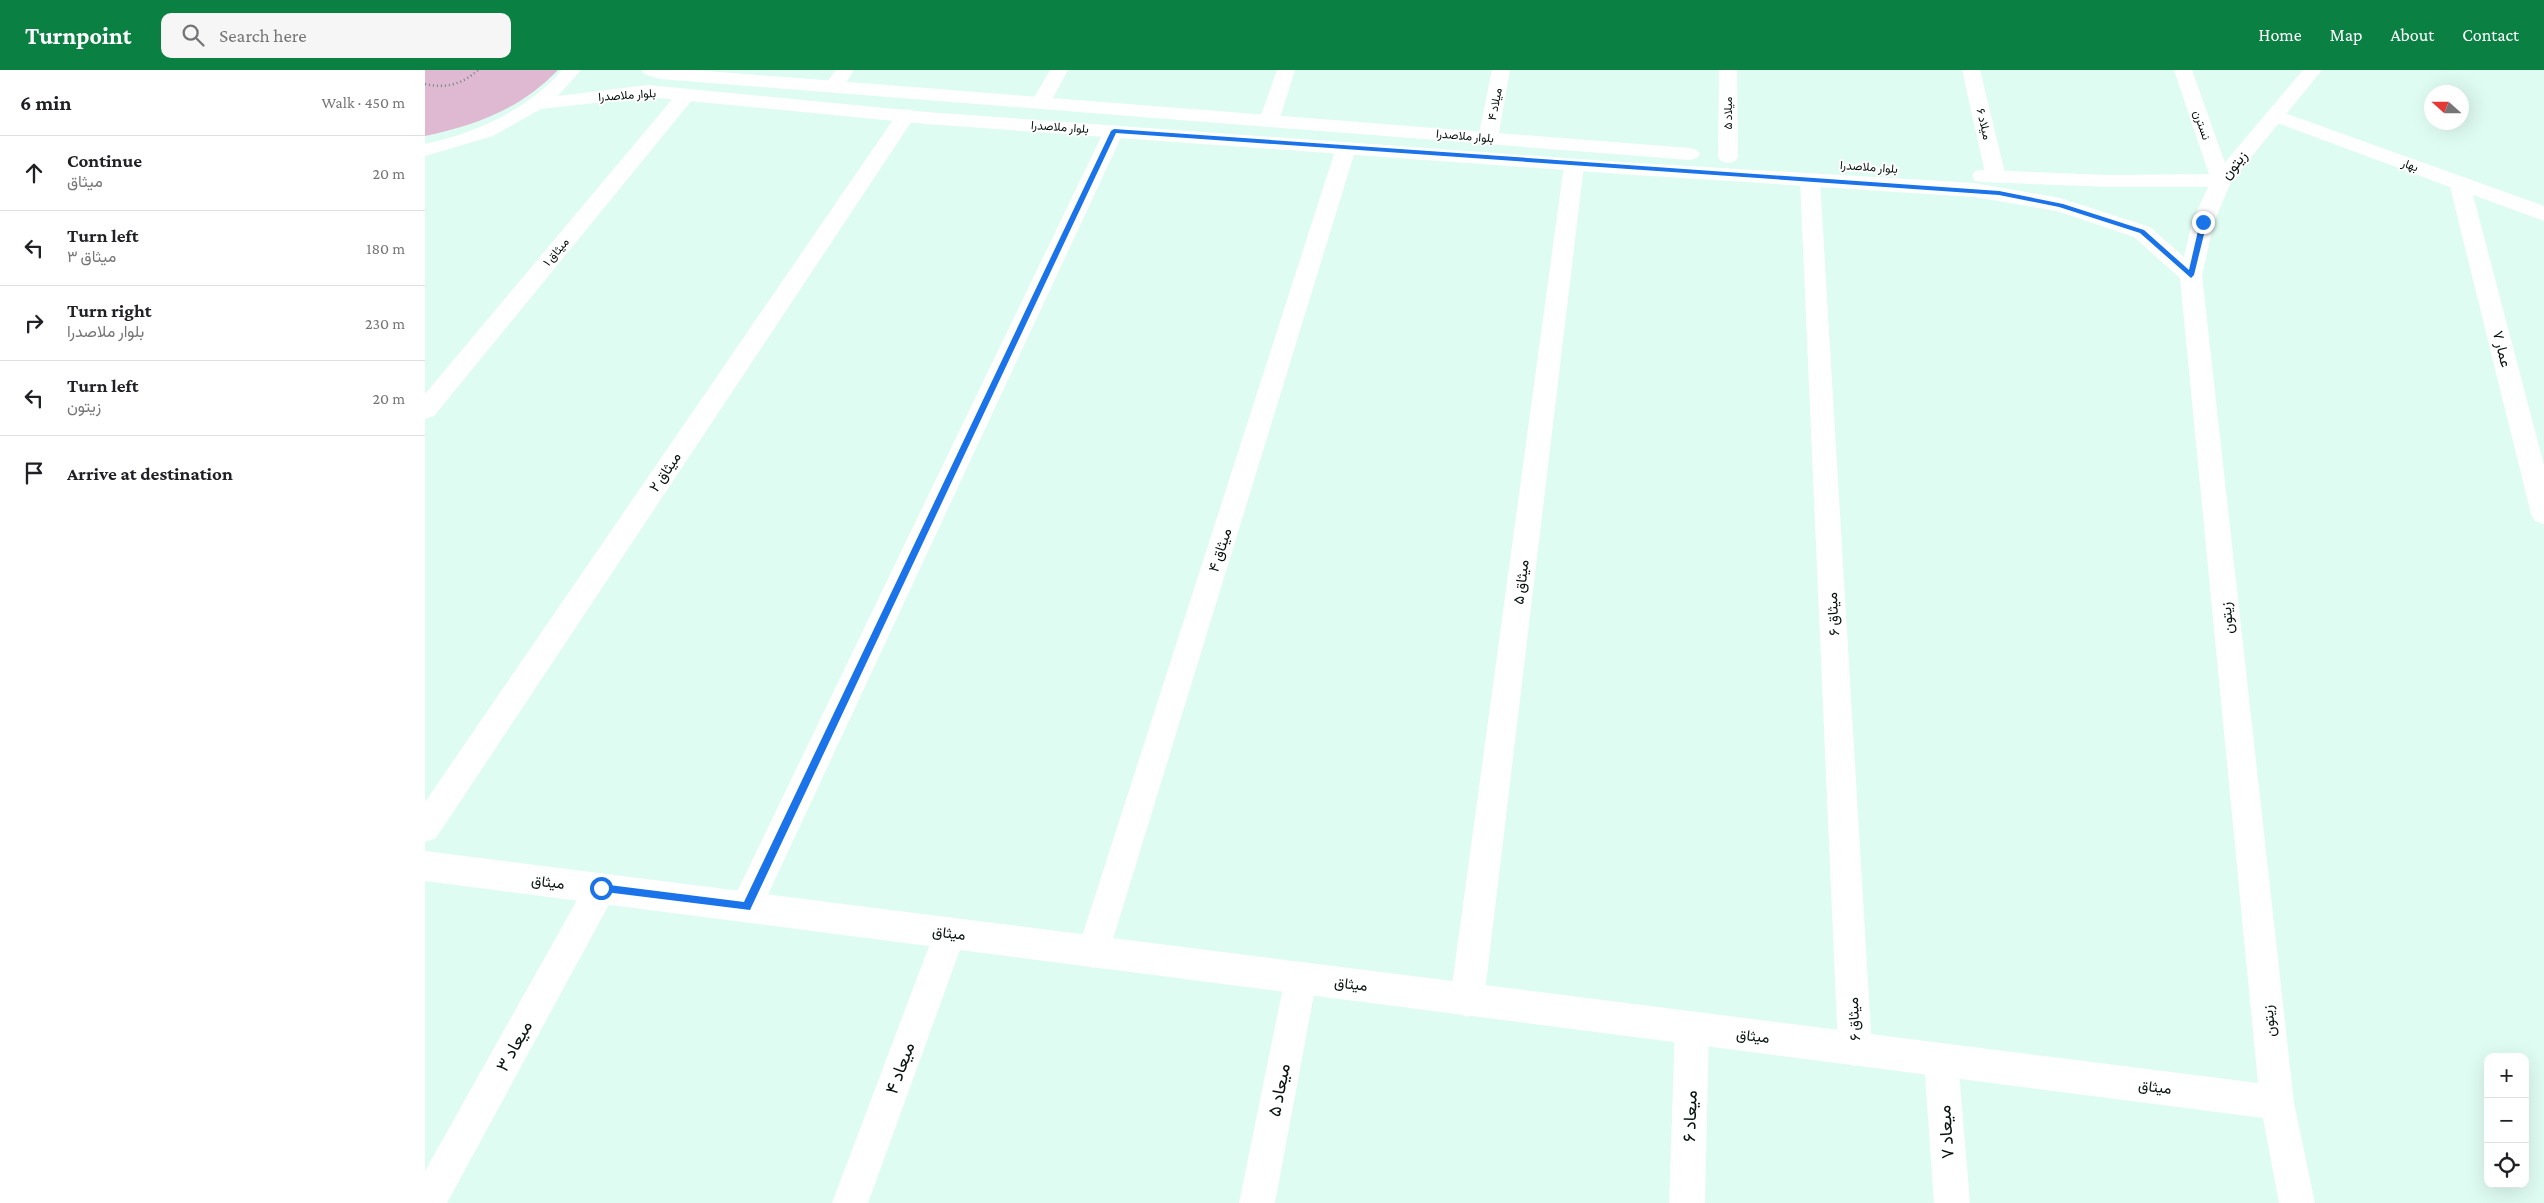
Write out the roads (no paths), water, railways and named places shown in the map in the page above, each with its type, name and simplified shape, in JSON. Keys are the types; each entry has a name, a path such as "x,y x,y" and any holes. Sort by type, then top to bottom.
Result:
{"street":[{"path":"425,150 491,129 537,104 563,83 572,70"},
{"path":"834,86 845,70"},
{"path":"1041,103 1059,70"},
{"path":"1269,121 1286,70"},
{"name":"میلاد ۴","path":"1488,138 1501,70"},
{"name":"میلاد ۵","path":"1727,156 1728,70"},
{"name":"میلاد ۶","path":"1971,70 1998,185"},
{"name":"نسترن","path":"2183,70 2221,180"},
{"name":"زیتون","path":"2297,1203 2277,1103 2191,275 2203,222 2221,180 2313,70"},
{"path":"648,91 657,72"},
{"name":"بلوار ملاصدرا","path":"657,72 1269,121 1350,138 1998,185 2221,180"},
{"name":"بلوار ملاصدرا","path":"537,104 648,91 906,116 1114,131 1350,138 1488,138 1576,155 1727,156 1810,171"},
{"name":"میثاق ۲","path":"425,828 920,93"},
{"name":"میثاق ۱","path":"425,410 686,95"},
{"path":"746,907 1126,109"},
{"name":"بهار","path":"2276,116 2544,214"},
{"name":"میثاق ۴","path":"1093,952 1350,138"},
{"name":"میثاق ۵","path":"1467,1000 1576,155"},
{"name":"میثاق ۶","path":"1810,171 1855,1049"},
{"name":"عمار ۷","path":"2460,184 2544,514"},
{"name":"بلوار ملاصدرا","path":"1998,185 2142,232 2191,275"},
{"name":"میثاق","path":"425,866 2277,1103"},
{"name":"میعاد ۳","path":"427,1203 601,888"},
{"name":"میعاد ۴","path":"850,1203 950,933"},
{"name":"میعاد ۵","path":"1257,1203 1301,978"},
{"name":"میعاد ۶","path":"1687,1203 1693,1028"},
{"name":"میعاد ۷","path":"1941,1060 1952,1203"}]}
